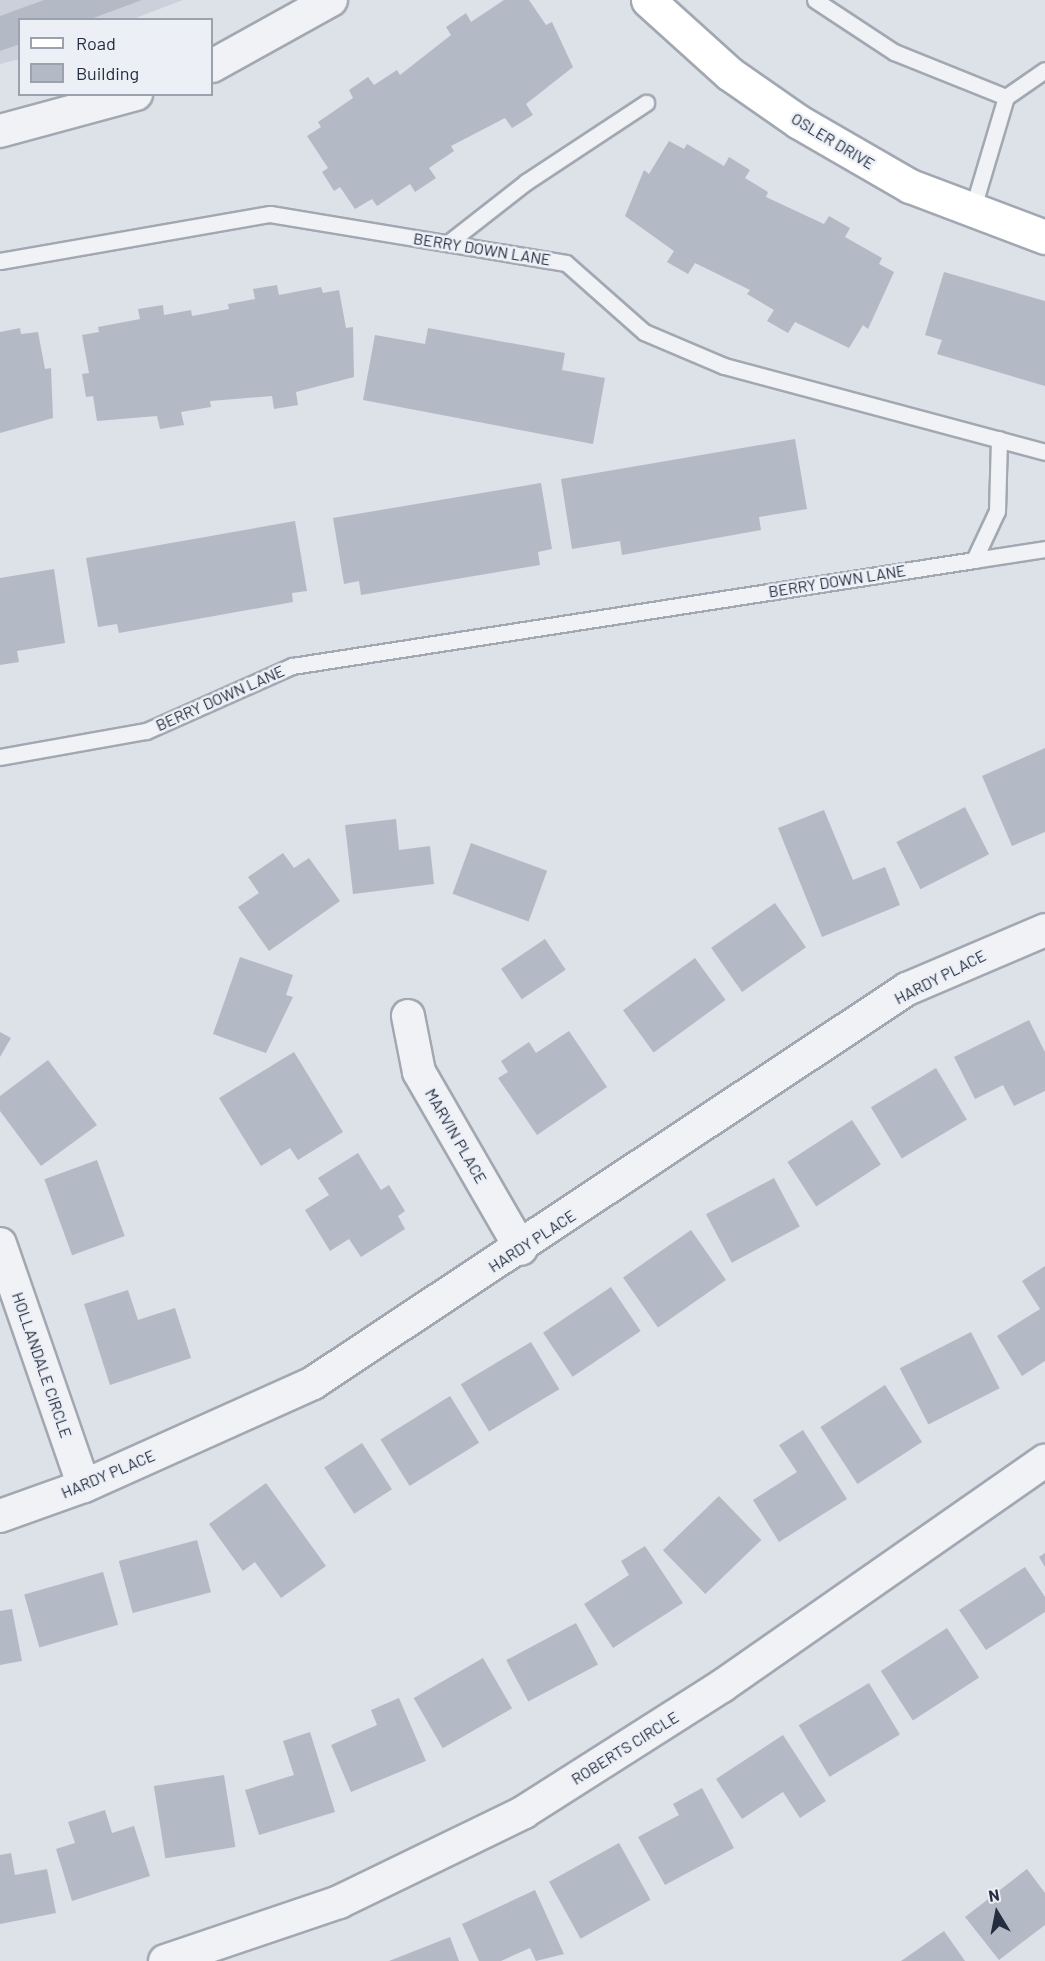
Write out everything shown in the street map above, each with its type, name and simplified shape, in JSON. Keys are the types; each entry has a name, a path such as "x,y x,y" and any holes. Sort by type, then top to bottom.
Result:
{"street":[{"path":"213,65 331,0"},
{"name":"OSLER DRIVE","path":"648,0 730,74 799,122 910,186 1045,237"},
{"path":"0,131 129,96"},
{"name":"HARDY PLACE","path":"0,1516 84,1486 312,1383 521,1249 907,989 1045,930"},
{"name":"MARVIN PLACE","path":"408,1016 419,1072 521,1249"},
{"name":"HOLLANDALE CIRCLE","path":"0,1244 84,1486"},
{"name":"ROBERTS CIRCLE","path":"165,1961 339,1902 524,1812 722,1686 1045,1461"}],"lane":[{"path":"815,0 894,52 1006,97"},
{"path":"972,211 1006,97 1045,70"},
{"path":"448,243 526,182 646,103"},
{"name":"BERRY DOWN LANE","path":"0,261 270,214 566,263 644,332 724,366 1045,452"},
{"path":"974,560 997,511 999,439"},
{"name":"BERRY DOWN LANE","path":"0,757 146,731 292,666 1045,549"}],"shaded area":[{"path":"0,0 183,0 136,18 18,18 18,59 0,64"}],"building":[{"path":"44,0 142,0 93,18 18,18 18,45 0,51 0,16"},
{"path":"504,0 529,0 546,25 552,22 573,67 526,104 533,115 512,128 505,118 451,146 454,151 429,168 436,178 415,192 410,184 377,206 372,199 355,209 340,187 334,191 322,172 328,168 307,136 321,127 318,122 353,98 349,90 368,77 374,85 397,70 400,75 451,35 446,27 466,13 471,22"},
{"path":"669,141 684,149 687,144 724,166 729,157 750,170 745,178 768,192 766,197 824,224 829,216 850,228 845,237 882,258 879,264 894,272 868,329 863,325 849,348 795,322 788,333 767,321 774,310 747,294 750,290 695,263 688,274 667,262 674,251 625,216 644,170 649,174"},
{"path":"944,272 1045,301 1045,386 937,354 942,340 925,335"},
{"path":"277,285 279,295 321,287 323,293 339,290 346,328 353,327 354,377 296,392 298,405 274,409 272,396 210,401 211,407 181,412 184,425 160,429 157,416 97,421 93,396 86,397 82,374 89,373 82,335 99,332 98,327 140,319 138,309 163,305 164,315 191,310 192,316 229,309 228,304 255,299 253,289"},
{"path":"20,328 21,334 38,332 45,369 51,368 53,418 0,433 0,332"},
{"path":"428,328 565,353 562,370 605,378 593,444 363,400 375,335 425,344"},
{"path":"795,439 807,509 759,517 761,530 622,555 620,541 572,549 561,479"},
{"path":"541,483 552,549 538,552 540,565 361,595 359,581 344,584 333,518"},
{"path":"295,521 307,591 292,593 293,602 119,633 117,624 98,627 86,558"},
{"path":"54,569 65,643 17,651 19,662 0,665 0,578"},
{"path":"1045,748 1045,832 1012,846 982,776"},
{"path":"965,807 989,854 920,889 896,842"},
{"path":"824,810 853,880 885,867 900,905 822,937 778,828"},
{"path":"396,819 399,850 430,846 434,884 353,894 345,825"},
{"path":"471,843 547,871 529,921 453,894"},
{"path":"283,853 294,868 309,858 340,901 269,951 238,907 259,893 248,877"},
{"path":"775,903 806,947 742,992 711,948"},
{"path":"545,939 566,970 522,999 501,969"},
{"path":"240,957 293,975 286,995 293,997 266,1053 213,1034"},
{"path":"695,958 726,1000 654,1052 623,1010"},
{"path":"1029,1020 1045,1052 1045,1091 1014,1106 1003,1085 975,1099 954,1057"},
{"path":"569,1031 607,1087 537,1135 498,1078 508,1072 501,1061 529,1042 536,1053"},
{"path":"0,1032 11,1038 0,1057"},
{"path":"294,1052 343,1132 298,1160 290,1148 261,1166 219,1098"},
{"path":"48,1060 97,1125 41,1166 0,1111 0,1096"},
{"path":"936,1068 967,1119 902,1159 871,1107"},
{"path":"852,1120 881,1164 816,1206 787,1162"},
{"path":"358,1153 381,1190 389,1185 405,1211 398,1216 405,1229 361,1257 349,1239 330,1251 305,1210 329,1195 318,1178"},
{"path":"97,1160 125,1236 72,1255 44,1179"},
{"path":"774,1178 800,1227 732,1263 706,1214"},
{"path":"691,1230 726,1280 658,1328 623,1278"},
{"path":"1045,1266 1045,1361 1022,1376 997,1336 1040,1309 1022,1281"},
{"path":"611,1287 641,1331 573,1377 543,1333"},
{"path":"128,1290 138,1320 175,1308 191,1358 110,1385 84,1304"},
{"path":"971,1332 1000,1388 928,1424 900,1368"},
{"path":"531,1342 559,1389 489,1431 461,1384"},
{"path":"885,1385 922,1442 857,1484 820,1427"},
{"path":"450,1396 479,1443 410,1486 380,1439"},
{"path":"803,1430 847,1499 779,1542 753,1500 797,1472 779,1445"},
{"path":"362,1443 392,1489 354,1514 324,1468"},
{"path":"266,1483 326,1566 281,1598 255,1562 243,1571 209,1524"},
{"path":"719,1496 761,1540 705,1594 663,1550"},
{"path":"197,1540 211,1592 133,1613 119,1561"},
{"path":"645,1546 683,1603 613,1648 584,1604 629,1575 621,1561"},
{"path":"1045,1553 1045,1567 1039,1557"},
{"path":"1025,1567 1045,1597 1045,1612 986,1650 959,1610"},
{"path":"103,1572 118,1625 39,1647 24,1595"},
{"path":"12,1609 22,1661 0,1665 0,1611"},
{"path":"576,1623 598,1664 528,1702 506,1660"},
{"path":"947,1628 979,1677 913,1721 881,1671"},
{"path":"483,1658 512,1708 443,1748 414,1698"},
{"path":"869,1683 900,1734 830,1777 799,1725"},
{"path":"399,1698 426,1761 351,1792 331,1745 377,1725 371,1710"},
{"path":"310,1732 335,1812 259,1835 245,1790 294,1775 283,1741"},
{"path":"783,1735 826,1801 800,1818 783,1792 742,1819 716,1779"},
{"path":"224,1775 235,1847 165,1858 154,1786"},
{"path":"702,1788 734,1848 665,1885 638,1837 679,1815 673,1804"},
{"path":"105,1810 112,1833 134,1826 150,1876 72,1901 56,1849 75,1843 68,1822"},
{"path":"619,1843 651,1900 581,1939 549,1882"},
{"path":"11,1853 15,1875 47,1869 56,1913 0,1924 0,1855"},
{"path":"1027,1869 1045,1893 1045,1925 999,1960 965,1917"},
{"path":"535,1890 564,1954 536,1961 530,1948 501,1961 479,1961 462,1924"},
{"path":"944,1931 965,1961 901,1961"},
{"path":"450,1937 459,1961 389,1961"}]}
